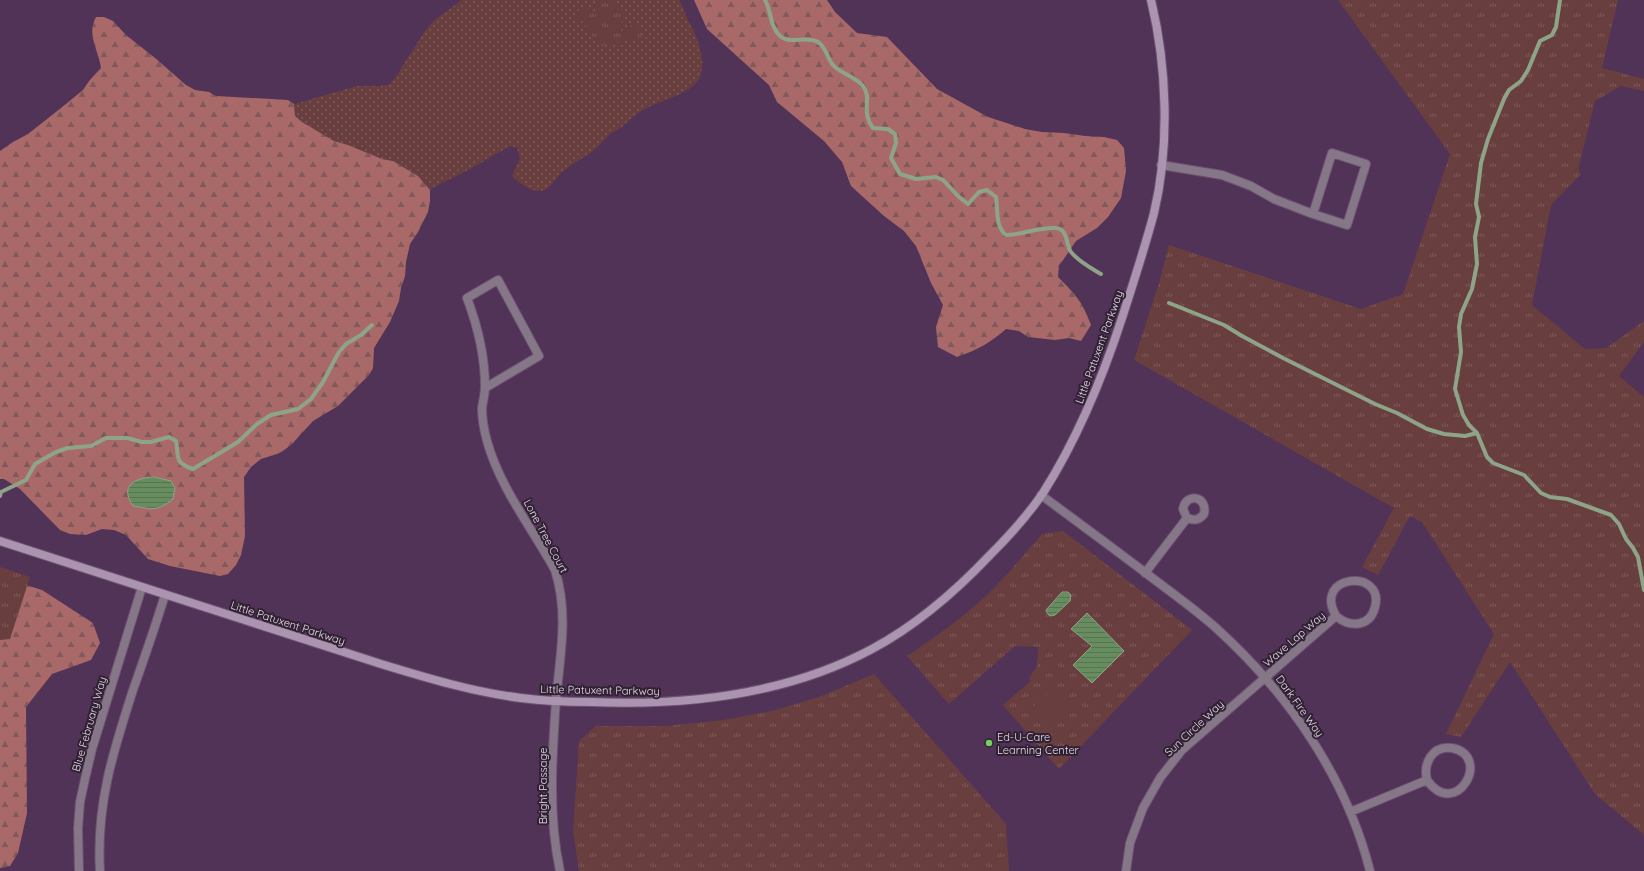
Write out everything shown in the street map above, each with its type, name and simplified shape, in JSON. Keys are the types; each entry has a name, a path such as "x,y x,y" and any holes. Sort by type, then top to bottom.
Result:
{"street":[{"name":"Little Patuxent Parkway","path":"0,541 380,664 434,680 514,697 556,701 624,704 702,699 764,689 800,679 836,666 878,645 917,621 946,599 1009,535 1041,495 1065,454 1100,382 1135,278 1155,210 1162,165 1164,85 1161,50 1151,0"},
{"path":"1162,165 1208,172 1236,179 1274,199 1313,214 1346,225 1366,164 1332,153 1313,214"},
{"name":"Lone Tree Court","path":"485,388 539,356 498,280 467,298 479,333 483,354 485,388 482,407 483,425 494,462 511,495 555,570 560,586 563,603 564,625 556,701"},
{"name":"Dark Fire Way","path":"1041,495 1214,627 1266,678 1288,704 1317,748 1350,812 1362,842 1370,871"},
{"path":"1145,573 1187,518"},
{"name":"Wave Lap Way","path":"1351,580 1358,580 1367,584 1373,591 1376,597 1376,605 1368,620 1360,624 1352,624 1343,622 1336,616 1331,603 1332,595 1336,588 1342,583 1351,580"},
{"name":"Blue February Way","path":"79,871 79,822 84,779 142,587"},
{"path":"100,871 100,830 105,784 120,729 165,595"},
{"name":"Wave Lap Way","path":"1266,678 1336,616"},
{"name":"Sun Circle Way","path":"1126,871 1130,843 1136,824 1160,778 1182,750 1266,678"},
{"name":"Bright Passage","path":"556,701 552,796 553,826 560,871"},
{"path":"1451,748 1459,751 1469,762 1470,772 1468,782 1462,789 1453,793 1445,793 1437,790 1427,780 1425,773 1426,764 1430,756 1442,749 1451,748"},
{"path":"1350,812 1427,780"}],"green space":[{"path":"462,0 679,0 695,34 700,49 702,56 702,71 696,83 690,88 683,93 650,106 640,112 619,129 610,134 590,153 561,173 549,187 540,191 526,187 512,176 520,158 517,148 511,146 430,190 418,176 393,161 382,159 334,141 302,122 295,116 294,104 357,86 381,86 390,84 433,21"},
{"path":"603,0 614,0 624,16 620,19 623,24 619,27 621,31 635,24 642,36 631,43 627,37 612,46 609,43 600,48 583,21 580,23 574,13 586,5 592,14 597,11 594,6"},
{"path":"694,0 827,0 835,12 857,33 887,37 937,89 988,117 1025,129 1042,132 1104,137 1117,140 1124,148 1126,171 1121,198 1108,217 1097,228 1076,241 1059,266 1058,277 1078,299 1085,310 1091,325 1081,341 1069,338 1055,340 1028,337 1019,331 1006,329 983,346 957,357 938,347 936,327 943,305 931,283 916,246 904,231 884,216 851,186 842,162 824,141 777,102 769,85 707,29"},
{"path":"1338,0 1618,0 1602,68 1644,79 1644,91 1621,86 1595,101 1579,166 1580,175 1551,205 1532,305 1585,349 1606,348 1644,321 1644,342 1619,376 1644,397 1644,835 1595,794 1510,662 1461,737 1446,734 1494,634 1422,522 1410,516 1378,575 1362,567 1394,508 1134,360 1159,283 1169,245 1361,309 1403,294 1450,154"},
{"path":"96,17 104,17 113,21 126,35 186,85 195,90 209,92 216,96 288,100 294,104 295,116 302,122 334,141 382,159 393,161 418,176 430,190 428,212 410,244 399,301 390,322 374,348 373,368 369,375 338,406 313,421 291,445 280,453 261,459 251,467 244,477 245,536 241,555 236,565 228,574 220,576 170,566 148,559 126,535 114,530 102,529 86,535 70,534 60,530 20,489 4,479 0,479 0,151 28,134 83,90 101,68 92,30"},
{"path":"1063,531 1192,630 1059,769 1003,705 1031,681 1029,678 1037,666 1038,647 1015,646 949,704 907,656 947,628 993,590 1042,534"},
{"path":"0,567 30,577 10,639 0,640"},
{"path":"0,577 42,590 93,623 100,643 91,660 52,674 26,707 27,813 18,853 10,866 0,868"},
{"path":"874,674 1006,824 1009,871 579,871 573,831 579,741 596,726 665,726 723,720 772,711 819,697"},
{"path":"1056,686 1072,703 1046,728 1029,711"}],"shaded area":[{"path":"154,477 171,481 175,488 173,499 158,508 133,506 129,499 128,488 135,481"},
{"path":"1062,592 1068,592 1071,595 1070,601 1055,615 1049,615 1046,610"},
{"path":"1087,613 1124,651 1092,683 1073,665 1092,646 1071,629"}],"waterway":[{"path":"765,0 769,9 772,23 776,32 780,36 788,40 808,39 818,42 821,44 836,68 863,86 867,96 867,116 869,122 873,128 888,129 895,134 896,143 891,158 900,174 916,179 936,177 943,180 968,204 979,192 987,190 996,197 1000,227 1006,235 1049,228 1059,229 1065,234 1069,249 1074,256 1101,274"},
{"path":"1560,0 1556,27 1552,35 1540,41 1528,70 1521,81 1509,90 1504,99 1488,139 1481,163 1476,204 1479,217 1475,237 1477,264 1472,289 1461,314 1459,327 1461,352 1455,389 1463,415 1469,425 1477,433 1487,457 1493,463 1524,475 1541,493 1550,497 1567,499 1611,515 1619,524 1626,539 1638,557 1644,590"},
{"path":"1169,303 1224,325 1285,359 1427,429 1444,434 1465,436 1477,433"},
{"path":"0,496 1,492 26,480 35,464 56,452 68,448 91,446 106,438 127,438 142,442 151,442 169,437 176,441 178,459 180,462 193,469 238,442 257,424 271,415 298,409 311,399 323,382 339,352 346,344 361,335 372,325"}],"place":[{"name":"Ed-U-Care Learning Center","path":"989,743"}]}
